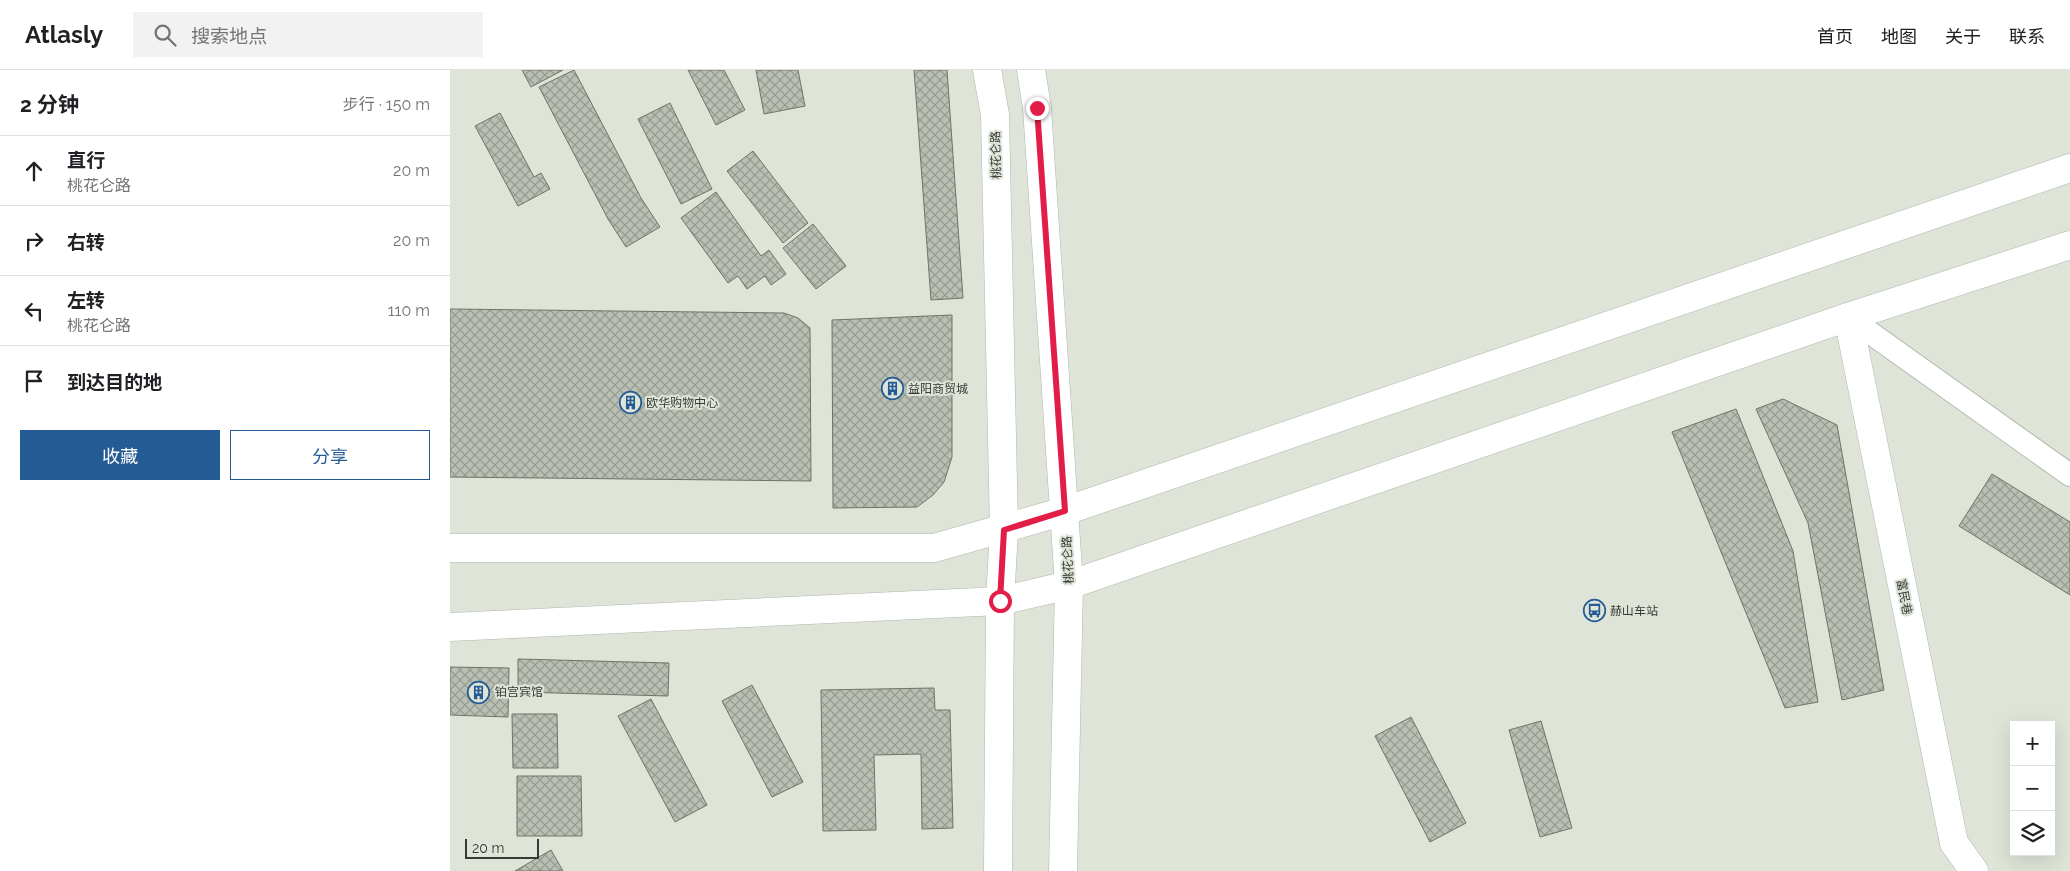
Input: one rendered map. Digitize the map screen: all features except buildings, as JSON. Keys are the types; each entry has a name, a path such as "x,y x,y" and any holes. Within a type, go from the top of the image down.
{"main road":[{"name":"桃花仑路","path":"988,70 995,115 1004,530 1000,601 998,871"},
{"name":"桃花仑路","path":"1031,70 1037,108 1069,585 1063,871"},
{"path":"450,548 934,548 1004,530 1065,511 2070,168"},
{"path":"450,627 1000,601 1069,585 1848,318 2070,245"},
{"name":"富民巷","path":"1848,318 1954,843 1974,871"}],"street":[{"path":"1848,318 2070,475"}],"place":[{"name":"益阳商贸城","path":"892,389"},
{"name":"欧华购物中心","path":"630,403"},
{"name":"赫山车站","path":"1594,611"},
{"name":"铂宫宾馆","path":"479,692"}],"route":[{"path":"1000,601 1004,530 1065,511 1037,108"}]}
